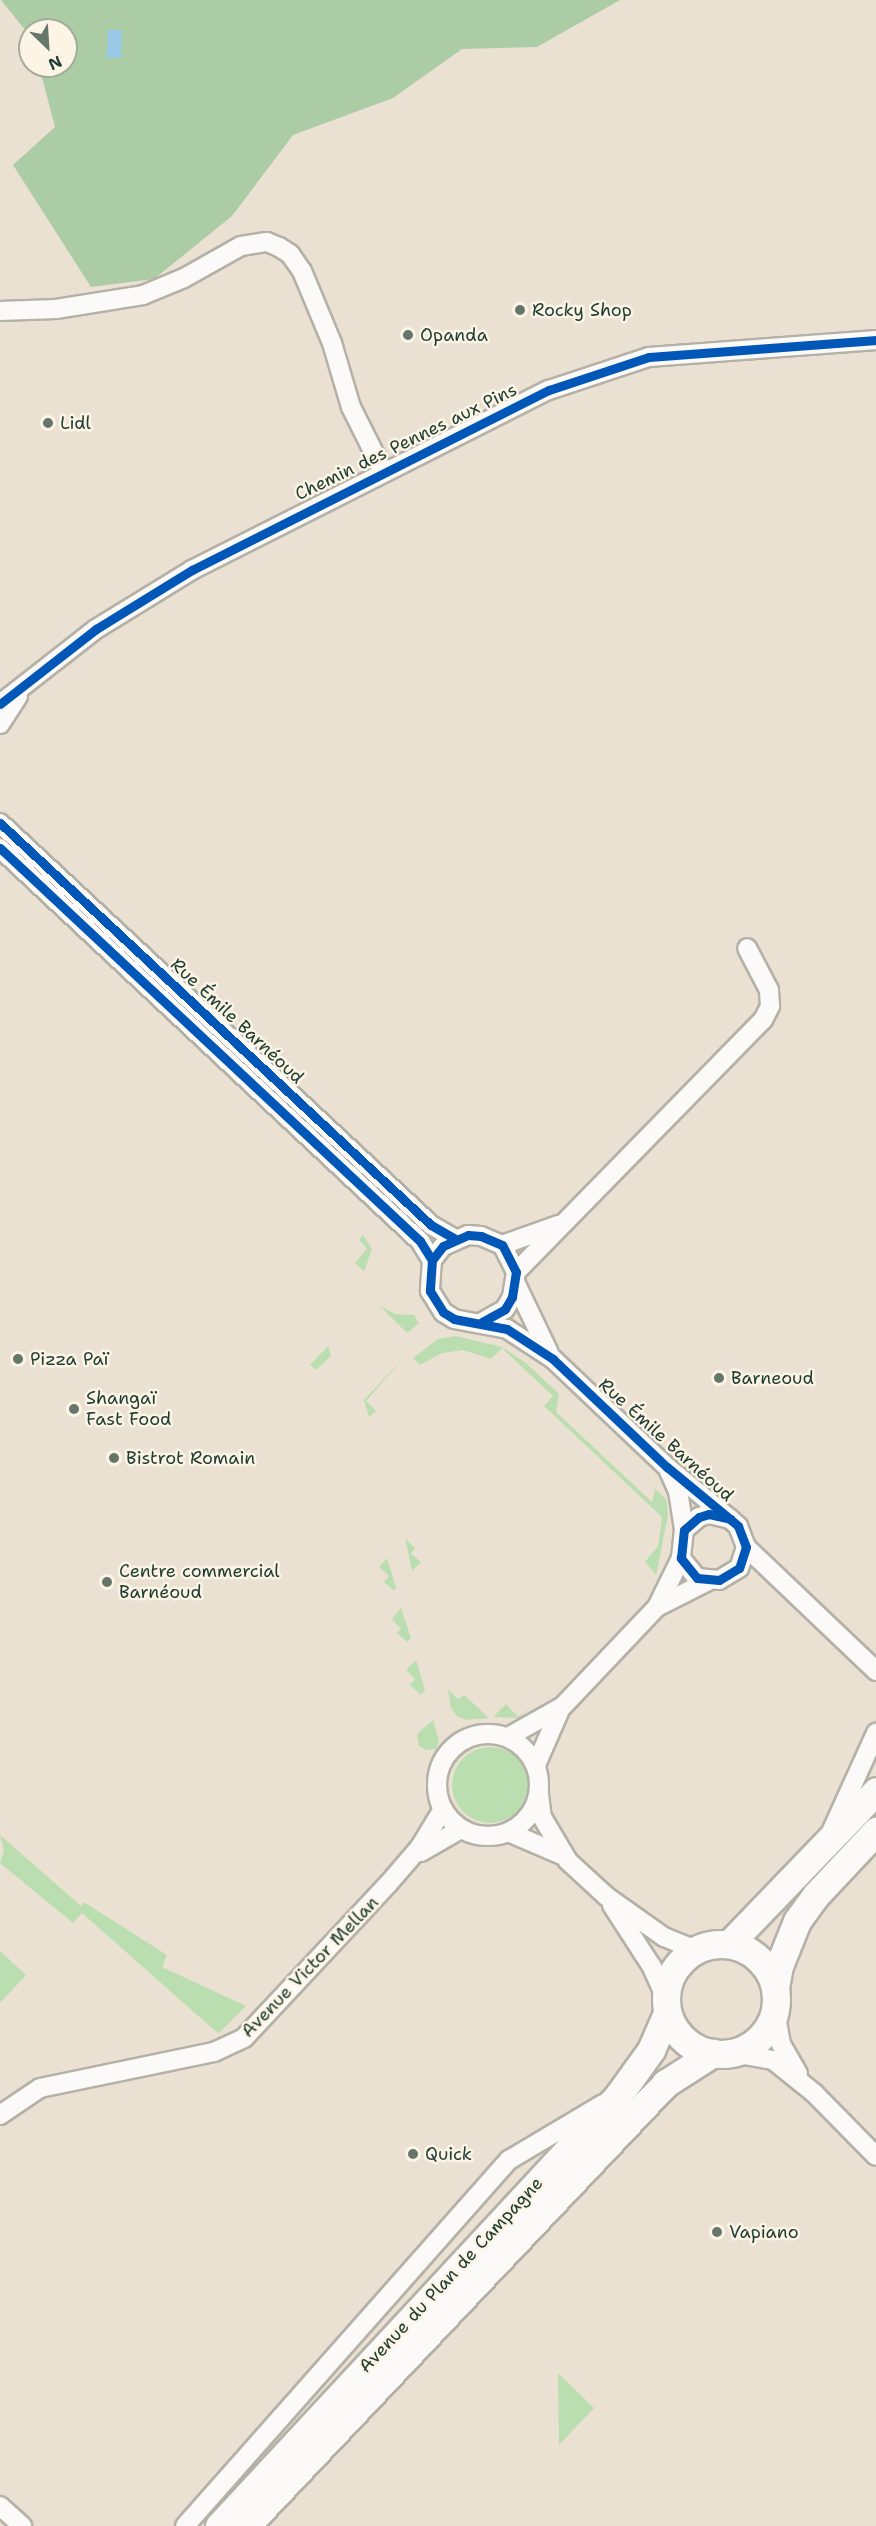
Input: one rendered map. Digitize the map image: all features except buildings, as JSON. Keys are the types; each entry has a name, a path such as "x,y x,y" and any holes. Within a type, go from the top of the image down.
{"main road":[{"path":"729,1944 876,1791"},
{"path":"775,1999 767,1970 754,1955 729,1944 696,1950 674,1970 666,2006 689,2044 723,2053 764,2032 775,1999 778,1966 797,1921 816,1895 876,1831"},
{"name":"Avenue du Plan de Campagne","path":"219,2526 618,2096 651,2050 666,2006"},
{"name":"Avenue du Plan de Campagne","path":"246,2526 666,2083 723,2053"}],"street":[{"path":"0,311 56,309 144,295 184,278 241,246 255,242 273,245 290,254 302,271 332,344 351,407 383,471"},
{"name":"Chemin des Pennes aux Pins","path":"0,704 21,692 65,652 160,588 383,471 549,390 649,357 876,340"},
{"name":"Chemin des Pennes aux Pins","path":"0,724 21,692"},
{"name":"Rue Émile Barnéoud","path":"0,823 423,1218 455,1239"},
{"name":"Rue Émile Barnéoud","path":"0,848 420,1240 432,1260 428,1279 435,1302 454,1319 482,1322 507,1329 553,1359 667,1467 730,1519"},
{"path":"482,1322 505,1309 516,1278 563,1224 763,1020 770,1006 769,990 747,948"},
{"path":"432,1260 455,1239 481,1236 502,1245 563,1224"},
{"name":"Rue Émile Barnéoud","path":"502,1245 553,1359"},
{"name":"Rue Émile Barnéoud","path":"667,1467 678,1491 684,1530 679,1548 681,1558"},
{"name":"Rue Émile Barnéoud","path":"684,1530 699,1517 709,1514 730,1519"},
{"path":"730,1519 738,1526 746,1547 876,1671"},
{"path":"657,1607 708,1581 730,1576 744,1558 746,1547"},
{"path":"681,1558 690,1573 708,1581"},
{"path":"539,1794 523,1823 508,1832 485,1835 462,1829 443,1809 437,1781 447,1754 457,1744 476,1735 508,1737 541,1722 563,1706 657,1607 681,1558"},
{"path":"536,1766 563,1706"},
{"path":"825,1846 876,1733"},
{"path":"508,1737 524,1749 536,1766 542,1817 563,1855 606,1896 664,1937 696,1950"},
{"name":"Avenue Victor Mellan","path":"0,2115 40,2088 230,2047 243,2038 406,1864 443,1809"},
{"name":"Avenue Victor Mellan","path":"406,1864 437,1841 462,1829"},
{"path":"508,1832 563,1855"},
{"path":"606,1896 652,1966 666,2006"},
{"path":"775,1999 785,2053 814,2093"},
{"path":"723,2053 757,2054 773,2060 814,2093 876,2156"},
{"path":"185,2526 509,2160 618,2096"},
{"path":"0,2506 22,2526"}],"green space":[{"path":"1,0 620,0 537,47 462,49 393,98 293,135 232,216 154,279 91,287 13,165 55,127 42,78 78,78 78,18 18,18 18,21"},
{"path":"363,1235 372,1249 364,1271 355,1263 367,1249 359,1240"},
{"path":"379,1305 395,1314 414,1315 419,1323 407,1333"},
{"path":"456,1336 502,1347 526,1363 559,1394 556,1412 652,1502 655,1489 666,1499 668,1515 656,1575 645,1562 658,1546 662,1517 544,1406 553,1396 502,1348 491,1359 463,1350 442,1353 420,1365 413,1358 438,1339"},
{"path":"328,1346 331,1356 316,1370 310,1365"},
{"path":"408,1353 366,1401 376,1411 369,1417 364,1400"},
{"path":"405,1538 415,1548 411,1554 421,1562 412,1571"},
{"path":"387,1558 396,1588 394,1591 384,1582 389,1576 379,1567"},
{"path":"401,1608 411,1638 407,1642 397,1633 401,1629 392,1619"},
{"path":"416,1660 425,1690 421,1695 410,1685 415,1679 406,1670"},
{"path":"448,1689 458,1699 464,1695 489,1718 466,1720 457,1716 451,1708"},
{"path":"506,1704 518,1717 532,1707 519,1718 493,1717"},
{"path":"433,1720 439,1741 436,1749 426,1750 419,1746 417,1734"},
{"path":"490,1747 505,1750 517,1758 525,1770 528,1785 525,1800 517,1812 505,1820 490,1823 475,1820 463,1812 455,1800 452,1785 455,1770 463,1758 475,1750"},
{"path":"0,1835 81,1906 84,1902 167,1955 162,1967 246,2006 219,2033 213,2029 82,1913 73,1923 0,1863 4,1851"},
{"path":"0,1951 26,1975 0,2003"},
{"path":"558,2373 594,2408 559,2445"}],"water":[{"path":"108,30 122,30 121,58 107,58"}],"cycle path":[{"path":"0,704 96,629 192,570 549,390 649,357 876,340"},
{"path":"0,823 431,1225 455,1239"},
{"path":"0,848 420,1241 432,1260"},
{"path":"482,1322 505,1309 512,1297 516,1272 502,1245 481,1236 468,1235 443,1246 432,1260 430,1291 443,1312 454,1319 507,1329 553,1359 667,1467 730,1519 738,1526 746,1547 739,1568 719,1580 697,1578 681,1558 684,1530 699,1517 709,1514 730,1519"}],"place":[{"name":"Rocky Shop","path":"520,310"},
{"name":"Opanda","path":"408,335"},
{"name":"Lidl","path":"48,423"},
{"name":"Pizza Paï","path":"18,1359"},
{"name":"Barneoud","path":"719,1378"},
{"name":"Shangaï Fast Food","path":"74,1409"},
{"name":"Bistrot Romain","path":"114,1458"},
{"name":"Centre commercial Barnéoud","path":"107,1582"},
{"name":"Quick","path":"413,2154"},
{"name":"Vapiano","path":"717,2232"}]}
